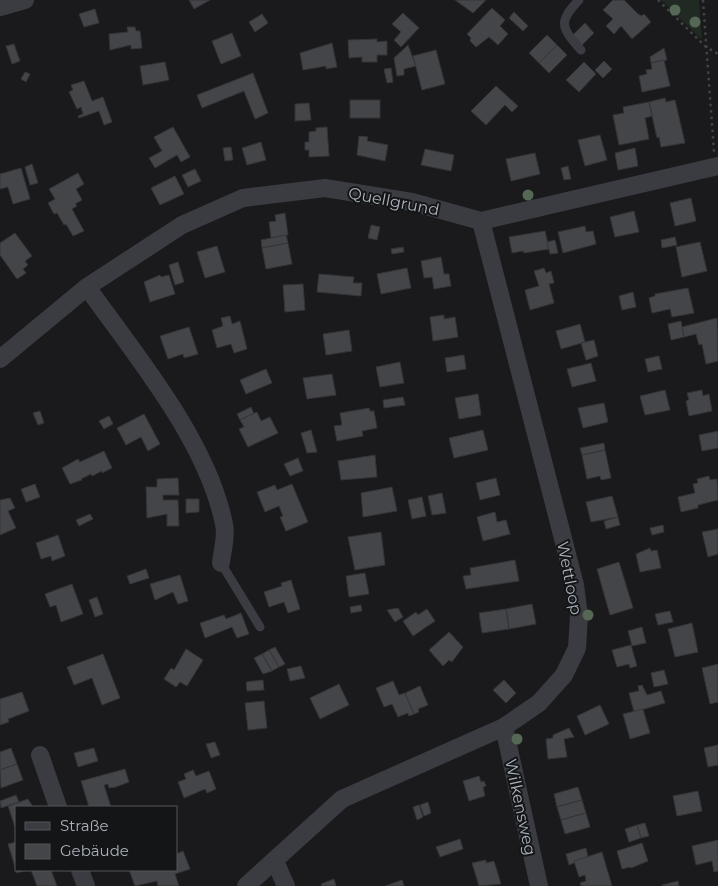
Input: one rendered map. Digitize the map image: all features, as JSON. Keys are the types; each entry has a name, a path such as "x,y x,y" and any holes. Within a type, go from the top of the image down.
{"street":[{"path":"0,7 25,0"},
{"name":"Quellgrund","path":"0,359 87,287 182,225 243,198 325,188 412,202 481,221 717,166"},
{"name":"Wettloop","path":"246,886 276,861 342,798 504,727 539,704 564,675 577,648 579,616 575,585 481,221"},
{"path":"87,287 166,399 210,476 225,527 221,563"},
{"name":"Wilkensweg","path":"504,727 539,886"},
{"path":"40,755 58,806"},
{"path":"276,861 286,886"},
{"path":"80,871 86,886"}],"lane":[{"path":"579,0 566,13 563,21 567,34 581,50"},
{"path":"221,563 260,627"}],"path":[{"path":"658,0 706,47 718,54"},
{"path":"703,0 717,166"}],"shaded area":[{"path":"661,0 699,0 702,38 700,38"}],"building":[{"path":"189,0 210,0 194,9"},
{"path":"455,0 486,0 473,13"},
{"path":"613,0 624,0 638,14 642,16 644,14 651,22 632,39 621,26 614,34 606,26 613,19 603,10"},
{"path":"492,8 505,20 500,26 508,34 498,45 489,37 476,47 470,41 471,38 467,34"},
{"path":"95,9 99,23 84,27 79,14"},
{"path":"514,12 528,26 523,31 509,18"},
{"path":"403,13 419,28 401,47 394,40 401,32 392,24"},
{"path":"262,14 268,23 255,32 249,22"},
{"path":"585,23 594,33 582,45 573,35"},
{"path":"127,27 135,27 136,31 140,31 142,48 131,49 131,45 110,50 109,34 128,32"},
{"path":"232,33 241,56 221,64 212,41"},
{"path":"547,35 557,45 539,63 529,53"},
{"path":"377,39 377,42 387,41 387,55 377,55 377,62 362,62 362,57 349,58 348,40"},
{"path":"332,43 337,67 326,69 326,66 303,70 300,53"},
{"path":"14,44 20,61 12,64 6,46"},
{"path":"408,45 416,66 404,69 404,75 397,76 394,58"},
{"path":"557,45 567,55 549,73 539,63"},
{"path":"664,48 667,60 651,63 650,57"},
{"path":"436,50 445,84 422,90 413,56"},
{"path":"664,60 670,86 642,92 639,76 647,74 646,70 652,69 651,63"},
{"path":"604,61 612,69 603,78 595,70"},
{"path":"165,62 169,80 143,85 140,66"},
{"path":"584,62 596,74 579,92 566,80"},
{"path":"391,68 393,82 387,83 384,69"},
{"path":"25,72 30,74 26,82 21,79"},
{"path":"253,73 268,113 255,119 244,91 202,108 197,95"},
{"path":"84,81 92,101 103,97 112,122 104,125 99,111 79,118 78,116 83,114 81,107 77,109 69,92 73,90 71,85"},
{"path":"496,86 518,106 512,112 505,105 486,125 471,111"},
{"path":"665,98 666,102 675,100 685,143 661,147 659,137 657,138 649,102"},
{"path":"350,100 380,100 380,118 350,118"},
{"path":"649,102 652,116 645,118 649,139 619,145 613,115 624,113 623,107"},
{"path":"309,103 311,120 295,121 295,104"},
{"path":"173,127 190,157 181,162 177,155 155,168 149,158 162,151 154,137"},
{"path":"327,127 329,156 309,157 309,150 305,150 305,142 309,142 309,132 316,131 316,128"},
{"path":"600,135 607,160 585,166 578,140"},
{"path":"359,136 368,137 367,141 388,145 385,161 357,155"},
{"path":"261,142 266,160 247,165 242,148"},
{"path":"231,147 233,160 225,161 223,148"},
{"path":"635,148 638,166 618,170 615,153"},
{"path":"425,149 454,155 451,171 421,165"},
{"path":"535,153 540,174 511,181 506,159"},
{"path":"32,164 38,183 30,185 25,167"},
{"path":"568,166 571,179 564,180 561,168"},
{"path":"21,168 30,199 13,204 8,187 0,189 0,174"},
{"path":"195,169 201,181 188,187 182,175"},
{"path":"78,173 84,184 76,189 82,200 75,204 77,206 72,209 84,231 73,236 57,213 54,214 48,203 55,199 49,189"},
{"path":"175,176 184,194 160,205 151,188"},
{"path":"691,198 696,221 675,226 670,203"},
{"path":"634,211 639,232 615,237 610,217"},
{"path":"285,213 288,235 271,238 269,222 276,221 275,215"},
{"path":"371,225 380,227 377,240 368,238"},
{"path":"585,226 586,232 593,231 596,244 563,253 558,232"},
{"path":"545,231 549,249 512,253 509,237"},
{"path":"15,233 32,256 25,261 28,265 23,269 26,273 17,279 0,255 0,243"},
{"path":"286,235 288,243 262,248 261,240"},
{"path":"675,237 677,245 662,248 661,240"},
{"path":"555,240 558,253 550,254 547,242"},
{"path":"700,242 707,271 682,277 676,247"},
{"path":"288,243 292,264 266,269 262,248"},
{"path":"217,246 225,272 205,278 197,252"},
{"path":"403,247 404,252 392,254 391,249"},
{"path":"441,257 444,274 449,274 451,286 434,289 432,277 424,278 421,261"},
{"path":"178,262 184,282 175,285 169,265"},
{"path":"407,268 411,288 381,294 377,274"},
{"path":"544,268 546,273 551,271 554,283 549,284 554,303 530,310 525,290 539,286 534,271"},
{"path":"319,274 354,277 353,283 362,283 361,296 317,292"},
{"path":"160,275 161,277 169,275 175,294 150,302 144,282"},
{"path":"303,284 305,310 285,312 283,285"},
{"path":"688,288 694,313 672,317 670,309 652,313 649,298 655,296 655,294"},
{"path":"633,292 636,307 622,310 619,296"},
{"path":"444,315 444,319 455,317 458,337 433,341 430,317"},
{"path":"230,316 232,324 240,321 247,349 234,353 231,344 217,348 212,330 223,326 221,318"},
{"path":"717,318 718,361 706,364 702,344 699,345 696,334 684,337 682,327"},
{"path":"681,321 684,337 671,340 668,324"},
{"path":"580,324 585,342 561,349 556,331"},
{"path":"189,327 198,354 184,358 183,354 168,359 160,336"},
{"path":"349,330 352,351 326,355 323,334"},
{"path":"594,340 598,356 586,360 581,343"},
{"path":"464,355 466,369 447,372 445,358"},
{"path":"659,356 662,369 648,372 645,359"},
{"path":"400,362 404,383 380,387 376,367"},
{"path":"591,363 596,381 572,387 567,369"},
{"path":"266,369 272,383 246,394 240,380"},
{"path":"332,374 336,395 307,399 303,378"},
{"path":"665,390 670,410 645,415 640,396"},
{"path":"702,390 703,396 709,394 712,411 689,416 686,401 689,400 687,393"},
{"path":"478,394 481,415 459,419 455,398"},
{"path":"403,397 405,405 384,408 383,400"},
{"path":"604,403 608,422 583,428 578,408"},
{"path":"251,407 254,414 240,420 237,414"},
{"path":"369,408 370,411 374,411 377,428 362,431 363,436 337,441 334,426 342,425 340,413"},
{"path":"40,411 44,423 38,425 33,413"},
{"path":"257,412 261,421 270,417 278,433 248,447 239,429 244,427 240,420"},
{"path":"144,414 160,444 148,451 141,437 126,445 117,428"},
{"path":"109,416 113,424 104,429 99,421"},
{"path":"311,430 317,452 307,453 301,433"},
{"path":"483,430 488,450 454,458 449,438"},
{"path":"718,431 718,448 702,451 699,435"},
{"path":"604,443 605,450 582,455 580,448"},
{"path":"605,450 611,478 601,480 600,476 587,479 582,455"},
{"path":"104,451 112,468 92,476 91,474 82,480 70,484 62,468 78,459 80,462"},
{"path":"375,455 377,477 341,480 338,461"},
{"path":"298,458 303,471 290,476 284,464"},
{"path":"709,476 710,480 717,479 718,500 681,512 678,497 695,493 693,484 698,483 697,479"},
{"path":"178,478 179,495 163,495 163,500 178,500 179,526 167,526 167,514 147,518 146,487 157,487 157,479"},
{"path":"496,478 500,495 480,500 476,483"},
{"path":"35,484 40,497 26,502 21,489"},
{"path":"292,484 308,522 286,531 280,517 283,516 279,506 265,512 257,492 275,485 277,490"},
{"path":"392,487 397,511 363,517 361,493"},
{"path":"442,493 446,513 432,515 428,496"},
{"path":"612,496 618,517 591,522 586,502"},
{"path":"422,497 426,516 412,519 408,500"},
{"path":"10,498 15,508 8,511 16,528 0,535 0,500"},
{"path":"186,499 199,499 199,512 186,513"},
{"path":"495,512 497,522 506,520 510,534 483,541 477,517"},
{"path":"90,514 93,519 79,526 76,520"},
{"path":"618,517 620,525 606,529 604,521"},
{"path":"663,525 664,532 652,535 650,528"},
{"path":"718,529 718,554 708,557 702,532"},
{"path":"381,532 385,565 355,570 348,537"},
{"path":"58,535 65,556 52,561 51,556 41,559 36,543"},
{"path":"650,548 651,551 657,550 661,568 640,572 636,554"},
{"path":"515,560 519,581 466,589 463,576 471,575 470,568"},
{"path":"619,562 633,608 610,615 597,569"},
{"path":"146,569 149,578 130,584 127,576"},
{"path":"365,573 369,594 349,597 346,576"},
{"path":"180,575 188,601 178,604 173,592 155,600 150,584"},
{"path":"291,580 300,609 288,613 284,602 269,607 264,592 282,586 281,583"},
{"path":"72,584 83,614 61,622 56,605 50,607 45,594"},
{"path":"97,597 103,614 95,617 89,600"},
{"path":"532,604 536,624 509,629 506,609"},
{"path":"361,605 362,611 351,613 350,607"},
{"path":"398,608 403,617 395,622 387,610"},
{"path":"427,609 435,621 413,636 403,621 416,612 418,615"},
{"path":"506,609 509,629 482,633 479,613"},
{"path":"670,611 673,622 658,625 655,614"},
{"path":"241,613 249,634 237,638 232,627 205,638 200,623 224,615 226,619"},
{"path":"692,623 698,652 675,657 668,629"},
{"path":"642,627 646,643 632,646 628,631"},
{"path":"449,632 463,647 452,662 449,660 443,666 429,650"},
{"path":"631,645 637,666 630,668 629,664 617,667 612,650"},
{"path":"275,647 285,664 279,667 269,650"},
{"path":"186,649 203,660 187,686 180,682 176,687 164,679 171,668 174,670"},
{"path":"269,650 279,667 272,671 262,654"},
{"path":"103,654 120,698 102,705 92,678 74,685 67,667"},
{"path":"262,654 272,671 263,674 254,658"},
{"path":"718,664 718,702 710,704 702,668"},
{"path":"301,666 305,678 290,681 287,669"},
{"path":"664,670 668,684 654,687 651,673"},
{"path":"263,680 264,690 247,691 246,682"},
{"path":"504,680 516,693 506,703 493,690"},
{"path":"393,681 399,695 405,693 414,714 409,716 408,713 398,717 392,704 384,707 376,688"},
{"path":"339,684 349,705 320,719 310,698"},
{"path":"642,685 647,695 661,691 665,703 634,712 629,693 639,691 638,686"},
{"path":"420,686 428,705 418,709 419,712 414,714 405,693"},
{"path":"22,692 29,711 8,719 9,722 0,725 0,699"},
{"path":"264,701 267,728 248,730 245,703"},
{"path":"600,705 609,724 585,735 577,716"},
{"path":"643,709 650,733 630,739 623,714"},
{"path":"569,728 574,737 564,739 567,757 548,759 546,739 553,738 553,735"},
{"path":"215,742 220,755 211,758 206,744"},
{"path":"718,745 718,765 708,767 704,748"},
{"path":"11,748 17,764 0,770 0,752"},
{"path":"94,748 98,761 78,767 74,753"},
{"path":"17,764 23,780 1,788 0,770"},
{"path":"125,769 129,782 109,788 108,784 104,785 111,806 89,806 81,781"},
{"path":"193,770 196,776 209,771 216,789 207,793 205,789 184,798 178,782 186,779 184,774"},
{"path":"479,776 481,782 484,781 486,786 483,787 485,796 469,801 463,781"},
{"path":"578,787 582,800 557,807 554,794"},
{"path":"698,791 702,811 677,816 673,796"},
{"path":"16,795 19,802 1,808 0,801"},
{"path":"28,799 32,806 15,806 15,827 8,806"},
{"path":"582,800 586,813 561,820 557,807"},
{"path":"428,802 431,813 424,816 420,805"},
{"path":"419,805 423,817 417,820 413,807"},
{"path":"586,813 590,827 565,834 561,820"},
{"path":"645,823 649,836 641,838 637,825"},
{"path":"637,825 641,838 629,842 625,829"},
{"path":"460,839 463,849 440,857 436,847"},
{"path":"718,840 718,871 714,872 712,861 696,865 692,846"},
{"path":"15,842 15,867 8,844"},
{"path":"642,843 648,861 631,868 622,869 617,851"},
{"path":"586,848 588,857 569,865 566,854"},
{"path":"183,851 190,869 175,874 179,886 158,886 157,881 135,886 129,871 178,871 178,853"},
{"path":"602,852 612,886 581,886 580,883 586,881 585,875 579,877 574,861"},
{"path":"486,860 486,863 494,861 501,884 479,886 472,863"},
{"path":"31,871 51,871 57,886 37,886"},
{"path":"334,879 336,886 322,886 321,884"},
{"path":"402,880 404,886 385,886"},
{"path":"678,881 679,886 662,886 662,885"}]}
